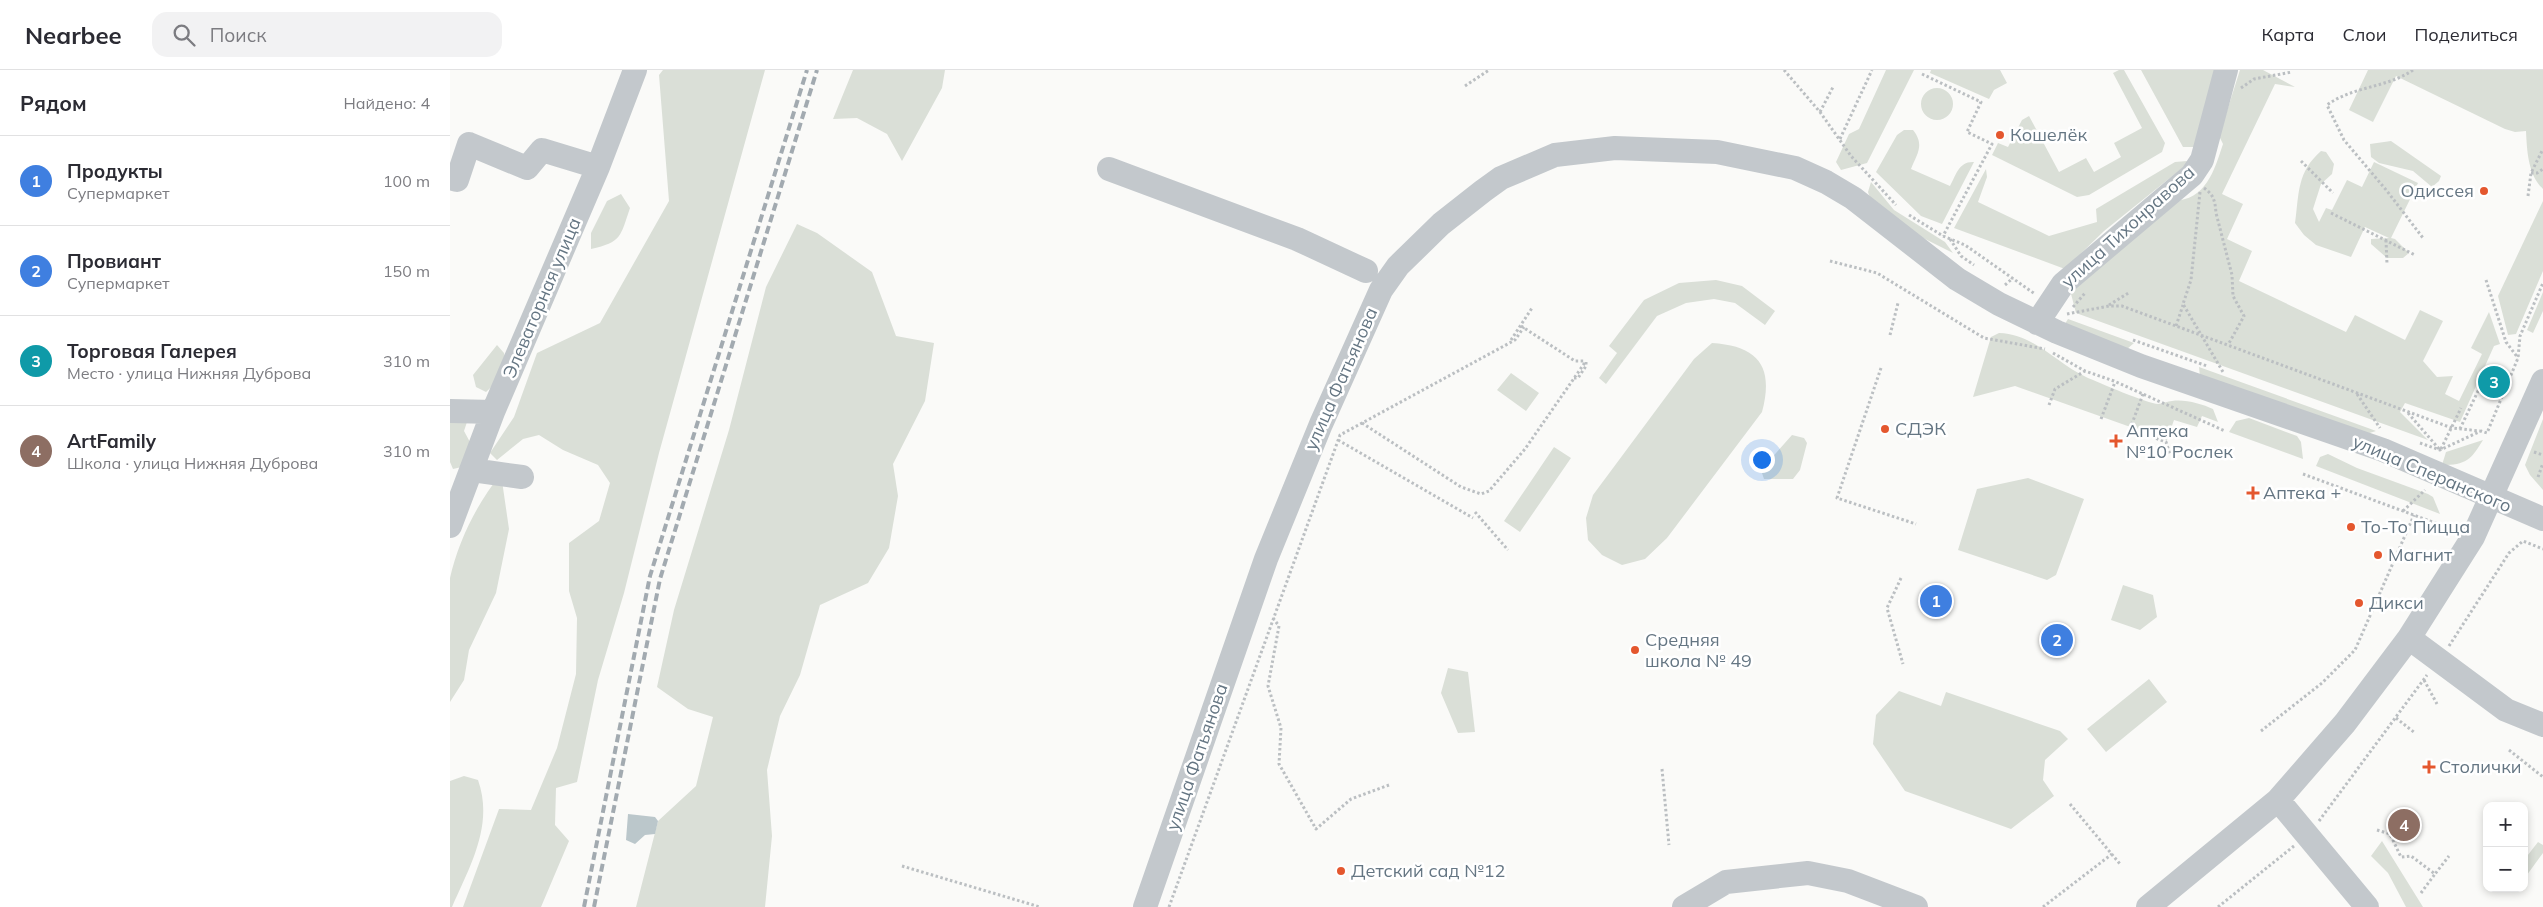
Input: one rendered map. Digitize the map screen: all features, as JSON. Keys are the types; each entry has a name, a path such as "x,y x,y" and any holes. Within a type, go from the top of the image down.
{"street":[{"name":"Элеваторная улица","path":"450,526 493,412 598,167 635,70"},
{"name":"улица Тихонравова","path":"2051,313 2063,284 2192,176 2202,160 2226,70"},
{"path":"450,178 457,180 470,144 527,168 542,150 598,167"},
{"name":"улица Фатьянова","path":"1145,907 1266,559 1308,453 1381,290 1398,266 1441,224 1501,178 1555,155 1614,148 1716,152 1795,168 1826,182 1853,198 1957,279 2051,313"},
{"path":"1108,169 1297,239 1366,271"},
{"name":"улица Сперанского","path":"2051,313 2141,366 2383,450 2543,519"},
{"path":"2148,907 2278,800 2345,723 2409,638 2460,561 2492,496 2543,381"},
{"path":"450,411 493,412"},
{"path":"472,470 522,477"},
{"path":"2409,638 2506,710 2543,724"},
{"path":"2278,800 2367,907"},
{"path":"1684,907 1726,882 1808,873 1848,881 1916,907"}],"path":[{"path":"1465,86 1489,70"},
{"path":"1784,70 1820,112 1851,156 1900,210 1943,236 1965,245 2013,278 2051,313 2073,318"},
{"path":"1840,139 1872,70"},
{"path":"2413,70 2404,77 2341,95 2327,105 2344,140 2423,238"},
{"path":"2239,90 2254,79 2292,72"},
{"path":"1922,74 1981,102 1967,132 1992,144 1943,236"},
{"path":"1820,112 1832,87"},
{"path":"2528,196 2531,173 2543,148"},
{"path":"2301,161 2333,193"},
{"path":"2531,173 2537,173 2543,168"},
{"path":"2176,326 2191,280 2202,181"},
{"path":"2201,186 2212,193 2215,202 2216,213 2232,275 2232,296 2244,316 2228,345"},
{"path":"2331,213 2415,255"},
{"path":"2386,240 2387,264"},
{"path":"1830,261 1877,273 1984,338 2047,350 2085,371 2143,394 2225,431"},
{"path":"2005,285 2013,278"},
{"path":"2486,280 2506,342 2518,358"},
{"path":"2051,313 2122,306 2452,428 2487,433 2518,358 2520,336 2543,283"},
{"path":"2108,306 2130,292"},
{"path":"1890,335 1898,303"},
{"path":"2183,304 2223,372"},
{"path":"1169,907 1340,435 1511,340 1515,340 1532,308"},
{"path":"1362,423 1461,488 1480,494 1489,491 1525,449 1586,361 1575,361 1522,326"},
{"path":"2126,337 2232,375"},
{"path":"1881,368 1837,498 1916,524"},
{"path":"2049,405 2055,389 2085,371"},
{"path":"2460,429 2487,372"},
{"path":"2102,420 2114,382"},
{"path":"2143,394 2130,429 2166,442 2170,454"},
{"path":"2356,394 2380,429"},
{"path":"2440,450 2461,408"},
{"path":"2407,412 2440,450"},
{"path":"2371,425 2389,432"},
{"path":"2415,441 2440,450 2481,431"},
{"path":"1338,440 1473,518"},
{"path":"2534,452 2543,455"},
{"path":"2538,477 2543,463"},
{"path":"2302,474 2438,524"},
{"path":"2403,511 2424,490"},
{"path":"1475,512 1508,550"},
{"path":"2261,731 2322,683 2355,650 2414,515"},
{"path":"2218,907 2307,835 2469,618 2509,553 2522,541 2543,549"},
{"path":"1901,578 1887,608 1903,664"},
{"path":"1273,617 1280,626 1268,686 1281,728 1279,764 1316,829 1351,799 1389,785"},
{"path":"2424,680 2437,704"},
{"path":"2396,718 2415,733"},
{"path":"2509,750 2543,777"},
{"path":"1662,769 1669,845"},
{"path":"2070,804 2120,864"},
{"path":"2377,830 2390,834 2400,857 2411,856 2435,874"},
{"path":"2043,907 2112,854"},
{"path":"2421,893 2449,856"},
{"path":"902,866 1040,907"}],"shaded area":[{"path":"663,70 765,70 659,453 624,593 598,680 577,782 556,788 555,825 569,841 541,907 463,907 499,809 531,810 557,748 576,674 577,618 569,591 569,543 599,521 610,483 598,465 563,450 539,435 523,439 497,460 490,453 514,417 537,353 600,323 669,201 659,75"},
{"path":"853,70 945,70 942,88 902,161 887,134 857,118 833,119"},
{"path":"1886,70 1914,70 1867,163 1841,170 1836,162 1849,134 1859,129"},
{"path":"1931,70 2000,70 2007,83 1994,90 1989,99 1930,73"},
{"path":"2124,70 2165,143 2162,152 2089,195 2077,197 1992,155 1998,143 2008,147 2022,120 2029,116 2059,172 2086,158 2094,172 2121,157 2114,143 2142,128 2113,73"},
{"path":"2141,70 2217,70 2195,147 2183,147"},
{"path":"2240,70 2263,70 2295,87 2275,84 2222,194 2243,204 2227,239 2252,251 2239,281 2346,332 2355,315 2405,340 2420,310 2443,321 2423,361 2437,377 2453,376 2445,394 2459,401 2482,354 2471,348 2489,312 2500,344 2494,346 2460,422 2405,403 2400,412 2428,440 2076,313 2070,290 2173,201 2193,195 2201,190 2207,182 2212,174 2223,144 2219,136"},
{"path":"2368,70 2543,70 2543,189 2531,170 2526,131 2515,132 2505,129 2396,76 2373,122 2349,110"},
{"path":"1937,88 1943,89 1948,93 1952,98 1952,110 1948,115 1943,119 1937,120 1931,119 1926,115 1922,110 1921,104 1922,98 1926,93 1931,89"},
{"path":"1904,130 1913,130 1919,140 1919,150 1911,169 1950,186 1961,166 1974,162 1942,224 1921,216 1876,172 1897,135"},
{"path":"2391,141 2441,176 2439,181 2432,187 2413,171 2379,163 2371,157 2370,144"},
{"path":"2321,151 2326,152 2334,164 2332,174 2321,184 2313,209 2319,222 2326,208 2332,210 2347,180 2362,187 2374,162 2418,183 2391,238 2395,239 2409,253 2403,258 2387,258 2371,244 2371,239 2389,238 2365,227 2351,257 2316,245 2304,235 2295,223 2300,184 2307,167"},
{"path":"2187,161 2186,165 2104,231 2065,269 1954,228 1986,169 1987,177 1978,202 2049,236 2097,222 2096,209 2175,162"},
{"path":"1871,182 1894,210 1945,242 1953,253 1917,235 1871,201 1868,192"},
{"path":"621,194 630,208 621,232 609,244 591,249 591,233 607,201"},
{"path":"2543,201 2543,271 2516,334 2508,335 2498,296"},
{"path":"797,224 817,233 872,272 896,336 934,343 925,401 893,464 898,496 889,548 868,583 820,605 800,675 780,716 767,770 772,836 765,907 636,907 658,821 696,786 713,717 688,709 657,687 674,610 729,430 766,287"},
{"path":"1716,280 1742,286 1775,311 1765,325 1735,303 1714,299 1686,303 1657,316 1606,384 1599,378 1617,353 1609,346 1644,300 1679,283"},
{"path":"2543,292 2543,311 2533,333 2527,330"},
{"path":"2068,319 2134,343 2126,350 2063,327"},
{"path":"1999,333 2023,338 2086,377 2144,400 2158,404 2170,401 2193,402 2209,407 2213,409 2218,422 2202,416 2197,427 2174,420 2167,440 2015,386 1973,397 1991,337"},
{"path":"1712,343 1741,349 1752,354 1759,362 1764,371 1766,383 1762,412 1667,538 1645,559 1622,565 1602,555 1588,540 1586,518 1593,495 1694,359"},
{"path":"497,345 504,353 508,371 486,392 476,387 473,375"},
{"path":"2199,367 2376,431 2363,435 2200,377"},
{"path":"1511,373 1539,393 1526,411 1497,390"},
{"path":"450,418 468,419 464,431 471,444 466,466 453,469 450,462"},
{"path":"2249,418 2297,436 2301,442 2303,459 2229,432 2236,421"},
{"path":"2543,419 2543,490 2530,475 2525,465"},
{"path":"1792,435 1804,438 1807,443 1800,470 1793,479 1764,479 1761,470"},
{"path":"2483,440 2467,460 2457,464 2442,465 2446,452"},
{"path":"1554,447 1571,458 1520,532 1504,521"},
{"path":"2328,454 2357,468 2428,494 2433,497 2440,514 2316,466 2320,457"},
{"path":"501,474 509,529 496,593 469,650 464,680 450,702 450,578 463,537 476,510"},
{"path":"2028,478 2084,499 2056,575 2047,580 1958,550 1977,489"},
{"path":"2123,585 2153,595 2157,617 2140,630 2111,620"},
{"path":"1448,668 1468,672 1475,732 1458,733 1441,693"},
{"path":"2149,679 2167,702 2106,752 2087,729"},
{"path":"1899,691 1941,706 1946,692 2060,731 2068,739 2045,760 2043,780 2054,796 2011,829 1905,791 1873,744 1876,715"},
{"path":"464,776 478,780 482,797 482,829 472,861 452,907 450,907 450,781"},
{"path":"628,814 655,817 658,821 655,834 645,835 635,844 626,840"},
{"path":"2382,841 2423,907 2406,907 2388,873 2371,856"},
{"path":"2538,842 2543,845 2543,853 2528,874 2528,855"}],"railway":[{"path":"584,907 650,576 807,70"},
{"path":"594,907 660,579 817,70"}],"place":[{"name":"Кошелёк","path":"2000,135"},
{"name":"Одиссея","path":"2484,191"},
{"name":"Торговая Галерея","path":"2494,382"},
{"name":"СДЭК","path":"1885,429"},
{"name":"Аптека №10 Рослек","path":"2116,441"},
{"name":"Аптека +","path":"2253,493"},
{"name":"То-То Пицца","path":"2351,527"},
{"name":"Магнит","path":"2378,555"},
{"name":"Продукты","path":"1936,601"},
{"name":"Дикси","path":"2359,603"},
{"name":"Провиант","path":"2057,640"},
{"name":"Средняя школа № 49","path":"1635,650"},
{"name":"Столички","path":"2429,767"},
{"name":"ArtFamily","path":"2404,825"},
{"name":"Детский сад №12","path":"1341,871"}]}
